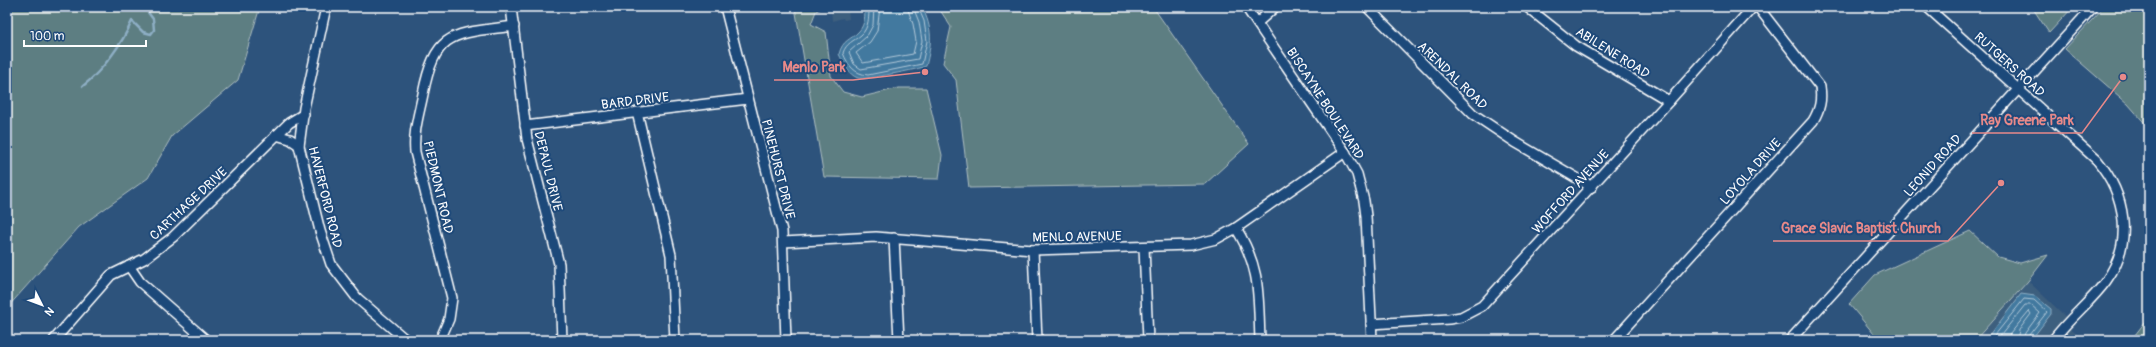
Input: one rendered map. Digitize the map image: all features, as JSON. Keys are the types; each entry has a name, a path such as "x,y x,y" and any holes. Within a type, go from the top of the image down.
{"street":[{"name":"HAVERFORD ROAD","path":"326,7 299,145 320,231 331,264 357,298 406,340"},
{"name":"DEPAUL DRIVE","path":"511,7 525,126 559,264 562,340"},
{"name":"PINEHURST DRIVE","path":"725,7 782,231 786,340"},
{"name":"BISCAYNE BOULEVARD","path":"1246,7 1345,152 1357,174 1364,201 1372,340"},
{"path":"1257,23 1275,7"},
{"name":"ARENDAL ROAD","path":"1367,7 1457,99 1474,114 1515,142 1592,187"},
{"name":"ABILENE ROAD","path":"1527,7 1576,46 1669,101"},
{"name":"WOFFORD AVENUE","path":"1371,324 1461,317 1476,310 1490,299 1753,7"},
{"name":"LOYOLA DRIVE","path":"1614,340 1813,121 1818,113 1822,96 1820,87 1758,7"},
{"name":"RUTGERS ROAD","path":"1927,7 2097,160 2114,183 2123,212 2122,242 2113,269 2099,289 2053,340"},
{"name":"LEONID ROAD","path":"1790,340 2094,7"},
{"name":"PIEDMONT ROAD","path":"440,340 449,319 452,298 415,152 414,140 428,68 438,49 451,38 467,32 514,26"},
{"name":"BARD DRIVE","path":"525,126 748,99"},
{"path":"637,112 671,255 675,340"},
{"name":"CARTHAGE DRIVE","path":"54,340 111,275 144,259 173,237 295,117 304,114"},
{"path":"276,135 290,139 299,145"},
{"name":"MENLO AVENUE","path":"783,242 876,237 1033,250 1144,248 1205,242 1236,228 1345,152"},
{"path":"1236,228 1247,246 1257,278 1260,340"},
{"path":"894,238 899,340"},
{"path":"1144,248 1148,340"},
{"path":"1033,250 1037,340"},
{"path":"129,266 140,282 206,340"}],"shaded area":[{"path":"831,7 848,7 849,19 844,20 843,18 832,21"},
{"path":"2028,281 2066,317 2062,322 2084,340 1975,340"}],"green space":[{"path":"7,7 260,7 238,80 172,136 148,178 79,227 7,308"},
{"path":"795,7 824,7 816,11 811,24 826,32 831,76 843,92 862,97 899,88 926,88 942,155 939,179 824,177"},
{"path":"938,7 1153,7 1249,144 1205,184 969,188 956,80 943,63 951,27"},
{"path":"2032,7 2073,7 2049,33"},
{"path":"2104,7 2149,7 2149,128 2128,104 2065,49"},
{"path":"1970,231 1998,257 2020,263 2048,255 2028,281 1975,340 1879,340 1849,304 1875,275"},
{"path":"2149,317 2149,340 2131,340"}],"water":[{"path":"865,7 922,7 930,29 930,43 926,66 904,72 862,78 858,78 851,74 846,68 839,54 843,45 861,29 864,20"},
{"path":"2021,294 2035,296 2051,309 2051,314 2031,340 1986,340"}],"waterway":[{"path":"83,86 98,72 111,56 123,39 132,21 143,32 151,34 154,30 153,19 144,7"}],"place":[{"name":"Menlo Park","path":"925,72"},
{"name":"Ray Greene Park","path":"2123,77"},
{"name":"Grace Slavic Baptist Church","path":"2001,183"}]}
